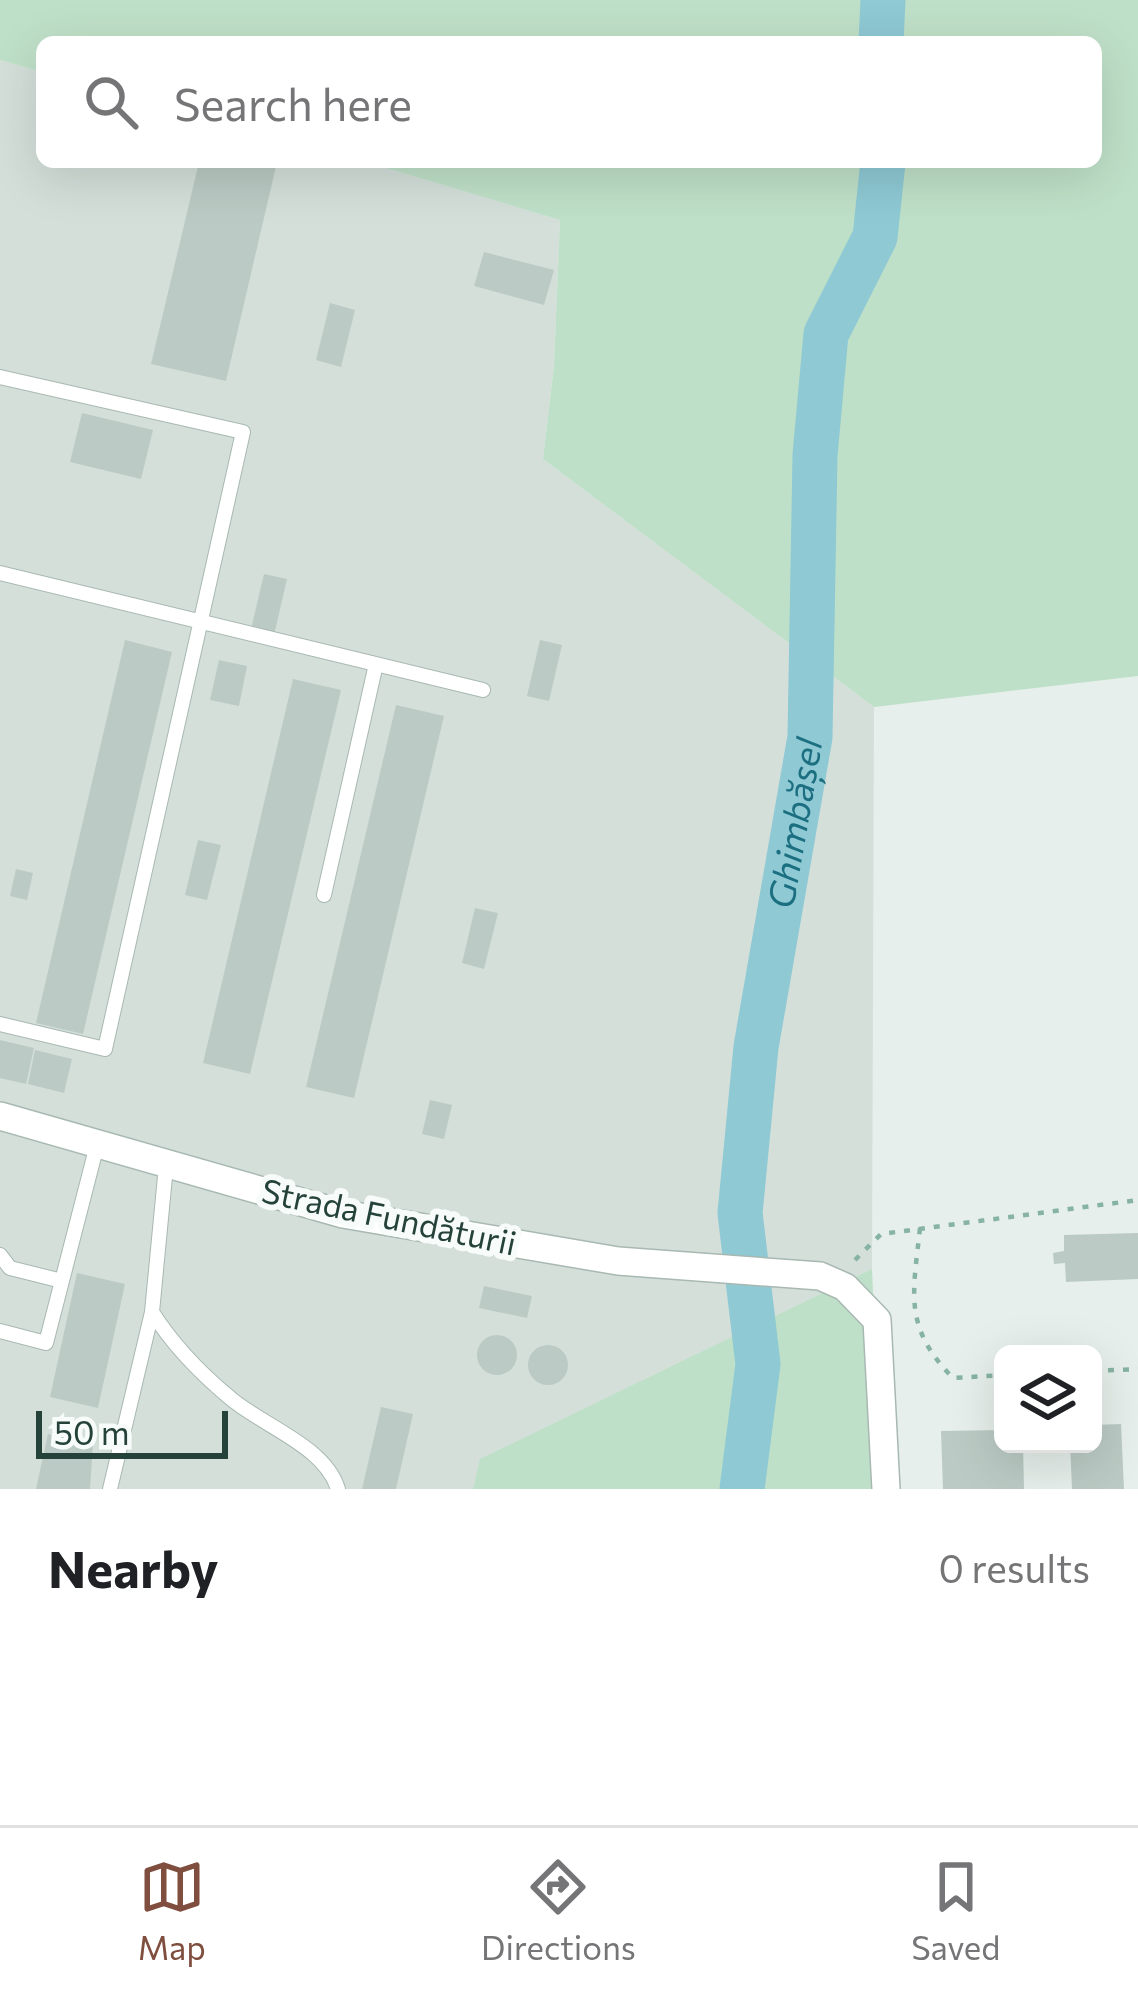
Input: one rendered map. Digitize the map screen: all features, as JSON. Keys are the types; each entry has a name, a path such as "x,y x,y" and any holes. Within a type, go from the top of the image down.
{"street":[{"name":"Strada Fundăturii","path":"0,1116 343,1214 703,1271 786,1270 834,1282"},
{"path":"834,1282 865,1303 877,1319 886,1489"}],"lane":[{"path":"0,376 243,432 104,1049 0,1024"},
{"path":"0,573 483,690"},
{"path":"324,896 376,664"},
{"path":"0,1331 46,1343 98,1145"},
{"path":"110,1489 152,1312 166,1166"},
{"path":"0,1256 10,1268 62,1281"},
{"path":"152,1312 173,1345 232,1400 313,1454 338,1489"}],"path":[{"path":"834,1282 881,1234 1138,1200"},
{"path":"920,1228 911,1312 930,1354 953,1378 994,1376"},
{"path":"1102,1371 1138,1369"}],"shaded area":[{"path":"0,60 36,70 36,168 386,168 560,220 554,365 543,459 874,707 872,1269 481,1459 473,1489 0,1489"}],"green space":[{"path":"0,0 1138,0 1138,676 874,707 543,459 554,365 560,220 386,168 1102,168 1102,36 36,36 36,70 0,60"},
{"path":"872,1269 882,1489 473,1489 480,1459"}],"building":[{"path":"198,168 276,168 226,381 151,364"},
{"path":"484,252 554,270 544,305 474,286"},
{"path":"330,303 355,310 341,367 316,360"},
{"path":"82,413 153,430 141,479 70,462"},
{"path":"264,574 287,579 274,635 251,629"},
{"path":"125,640 172,652 83,1034 36,1023"},
{"path":"540,640 562,645 549,701 527,696"},
{"path":"219,660 247,666 239,706 210,700"},
{"path":"293,679 341,690 250,1074 203,1063"},
{"path":"396,705 444,716 354,1098 306,1087"},
{"path":"198,840 221,845 207,900 185,895"},
{"path":"16,869 33,873 27,900 10,896"},
{"path":"475,908 498,913 484,969 462,963"},
{"path":"0,1040 34,1048 26,1084 0,1078"},
{"path":"35,1050 72,1059 64,1093 28,1084"},
{"path":"430,1100 452,1105 444,1139 422,1134"},
{"path":"1138,1233 1138,1279 1066,1282 1065,1263 1054,1264 1053,1253 1064,1251 1064,1235"},
{"path":"77,1273 125,1284 98,1408 50,1397"},
{"path":"484,1286 532,1296 527,1318 479,1308"},
{"path":"497,1335 511,1341 517,1355 511,1369 497,1375 483,1369 477,1355 483,1341"},
{"path":"548,1345 562,1351 568,1365 562,1379 548,1385 534,1379 528,1365 534,1351"},
{"path":"381,1407 413,1414 396,1489 362,1489"},
{"path":"1121,1424 1124,1489 1072,1489 1070,1453 1102,1453 1102,1425"},
{"path":"994,1430 994,1453 1023,1453 1024,1489 943,1489 941,1431"},
{"path":"48,1434 93,1444 90,1489 36,1489"}],"waterway":[{"name":"Ghimbășel","path":"881,36 883,0"},
{"name":"Ghimbășel","path":"742,1489 758,1364 740,1213 756,1047 810,737 815,455 826,334 875,237 882,168"}]}
